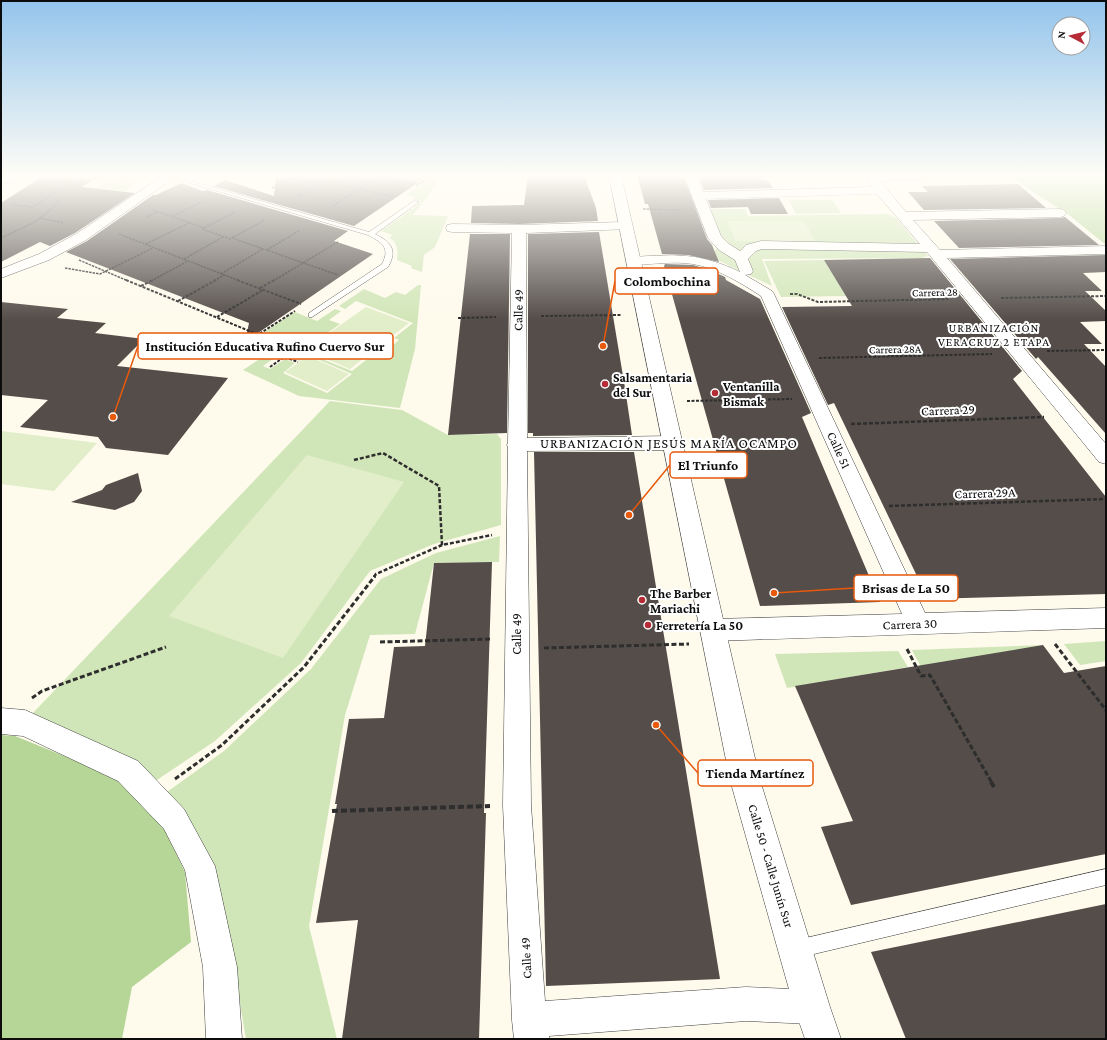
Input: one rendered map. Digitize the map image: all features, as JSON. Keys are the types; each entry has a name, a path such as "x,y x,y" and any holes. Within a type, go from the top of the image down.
{"street":[{"path":"1,274 44,256 81,237 101,224"},
{"path":"452,228 519,229 571,224"},
{"name":"Calle 50 - Calle Junín Sur","path":"625,224 745,780 812,1007 823,1039"},
{"path":"709,224 715,238 724,247 741,258 751,284"},
{"path":"909,224 1106,457"},
{"name":"Calle 49","path":"519,229 516,445 517,805 530,1030"},
{"path":"741,258 752,248 762,245 933,251 1105,250"},
{"path":"634,261 684,260 702,262 751,284 766,294"},
{"name":"Calle 51","path":"766,294 918,624"},
{"path":"516,445 673,443"},
{"name":"Carrera 30","path":"715,637 894,625 1106,618"},
{"path":"1,721 25,724 128,771 174,819 200,866 220,966 224,1039"},
{"path":"530,1030 746,1004 812,1007"}],"lane":[{"path":"312,315 385,265 389,258 390,251 387,245 370,234 334,224"},
{"path":"370,234 385,224"},
{"path":"796,949 1106,877"}],"path":[{"path":"1,238 32,224"},
{"path":"146,244 188,224"},
{"path":"191,224 224,237 232,238 360,283"},
{"path":"204,228 213,224"},
{"path":"232,238 258,224"},
{"path":"178,301 308,224"},
{"path":"217,317 303,263 358,231"},
{"path":"114,232 304,305 256,336 293,351"},
{"path":"113,238 120,234"},
{"path":"183,259 224,237"},
{"path":"67,263 61,268 100,274 153,247"},
{"path":"73,258 259,334"},
{"path":"142,286 188,261"},
{"name":"Carrera 28","path":"766,294 798,294 818,302 1106,296"},
{"path":"458,318 645,314"},
{"path":"270,367 301,345"},
{"name":"Carrera 28A","path":"797,359 1106,350"},
{"path":"285,357 298,362"},
{"path":"664,401 815,398"},
{"name":"Carrera 29","path":"827,424 1071,416"},
{"path":"354,460 383,453 439,486 442,545"},
{"name":"Carrera 29A","path":"865,507 1106,499"},
{"path":"151,795 222,745 304,667 376,574 442,545 516,530"},
{"path":"1038,620 1106,710"},
{"path":"894,625 921,676 930,675 994,787"},
{"path":"380,642 516,644 715,637"},
{"path":"30,699 42,691 166,647"},
{"path":"332,811 517,805"}],"green space":[{"path":"392,224 445,224 435,247 424,255 422,272 397,260 396,245 389,238 393,235 381,231"},
{"path":"708,224 901,224 928,256 922,258 762,259 772,286 711,257 717,247"},
{"path":"729,224 806,224 815,242 735,241"},
{"path":"1080,224 1106,224 1106,245"},
{"path":"824,260 846,296 781,297 764,261"},
{"path":"418,285 421,285 415,349 400,408 299,396 243,370 278,347 289,352 283,356 279,355 263,366 270,369 285,359 295,363 283,373 327,393 352,374 308,355 300,361 289,356 301,347 305,349 302,351 352,371 375,353 381,355 399,340 394,338 413,323 356,301 345,309 339,306 364,289 385,298 396,292 405,295"},
{"path":"366,307 409,323 350,369 305,350"},
{"path":"335,309 341,311 329,320 340,324 308,347 300,344 293,349 260,335 295,312 317,321"},
{"path":"308,356 349,374 327,391 285,372"},
{"path":"330,401 402,410 448,435 497,434 501,439 501,525 434,544 370,571 301,663 215,741 154,782 31,715"},
{"path":"1,431 97,443 54,491 1,484"},
{"path":"307,455 404,482 283,658 169,616"},
{"path":"500,536 499,562 434,563 415,634 370,635 345,715 309,926 337,1039 246,1039 233,962 167,792 224,751 311,669 381,579 436,553"},
{"path":"1106,641 1106,661 1080,665 1064,644"},
{"path":"1043,645 922,669 912,650"},
{"path":"898,651 908,667 787,688 775,654"},
{"path":"1,735 15,736 116,777 164,828 185,872 191,942 132,987 122,1039 1,1039"}],"building":[{"path":"1,224 89,224 50,246 40,242 1,262"},
{"path":"112,224 322,224 348,231 334,241 373,254 245,342 249,323 66,252 87,241"},
{"path":"345,224 358,224 354,226"},
{"path":"653,224 701,224 707,239 712,245 719,262 688,255 662,254"},
{"path":"936,224 1073,224 1099,245 959,248"},
{"path":"599,232 632,435 533,436 533,433 528,433 528,234"},
{"path":"470,234 510,234 507,433 448,435"},
{"path":"1106,255 1106,272 1083,273 1102,291 1085,291 1106,311 1106,321 1080,322 1102,344 1084,344 1106,367 1106,434 1038,357 1036,359 950,259"},
{"path":"930,258 1022,371 1013,379 1106,497 1106,594 928,599 834,403 828,405 782,307 852,306 824,260"},
{"path":"665,264 693,265 710,270 725,277 726,280 760,299 811,413 802,417 880,602 760,606 664,266"},
{"path":"1,302 68,309 57,318 106,323 95,333 144,339 117,366 228,378 168,455 106,448 98,437 20,427 48,400 1,395"},
{"path":"534,452 634,452 720,979 546,986"},
{"path":"138,473 142,491 134,502 115,510 71,502 102,490 106,485"},
{"path":"492,562 479,1039 342,1039 358,920 316,923 337,804 335,804 349,719 384,718 394,647 425,646 434,563"},
{"path":"1043,645 1064,673 1106,666 1106,854 851,905 821,827 853,821 795,686"},
{"path":"1106,904 1106,1039 906,1039 871,952"}],"place":[{"name":"Colombochina","path":"603,346"},
{"name":"Salsamentaria del Sur","path":"605,384"},
{"name":"Ventanilla Bismak","path":"715,393"},
{"name":"Institución Educativa Rufino Cuervo Sur","path":"113,417"},
{"name":"El Triunfo","path":"629,515"},
{"name":"Brisas de La 50","path":"774,593"},
{"name":"The Barber Mariachi","path":"642,600"},
{"name":"Ferretería La 50","path":"648,625"},
{"name":"Tienda Martínez","path":"656,725"}],"district":[{"name":"URBANIZACIÓN VERACRUZ 2 ETAPA","path":"994,335"},
{"name":"URBANIZACIÓN JESÚS MARÍA OCAMPO","path":"669,443"}]}
